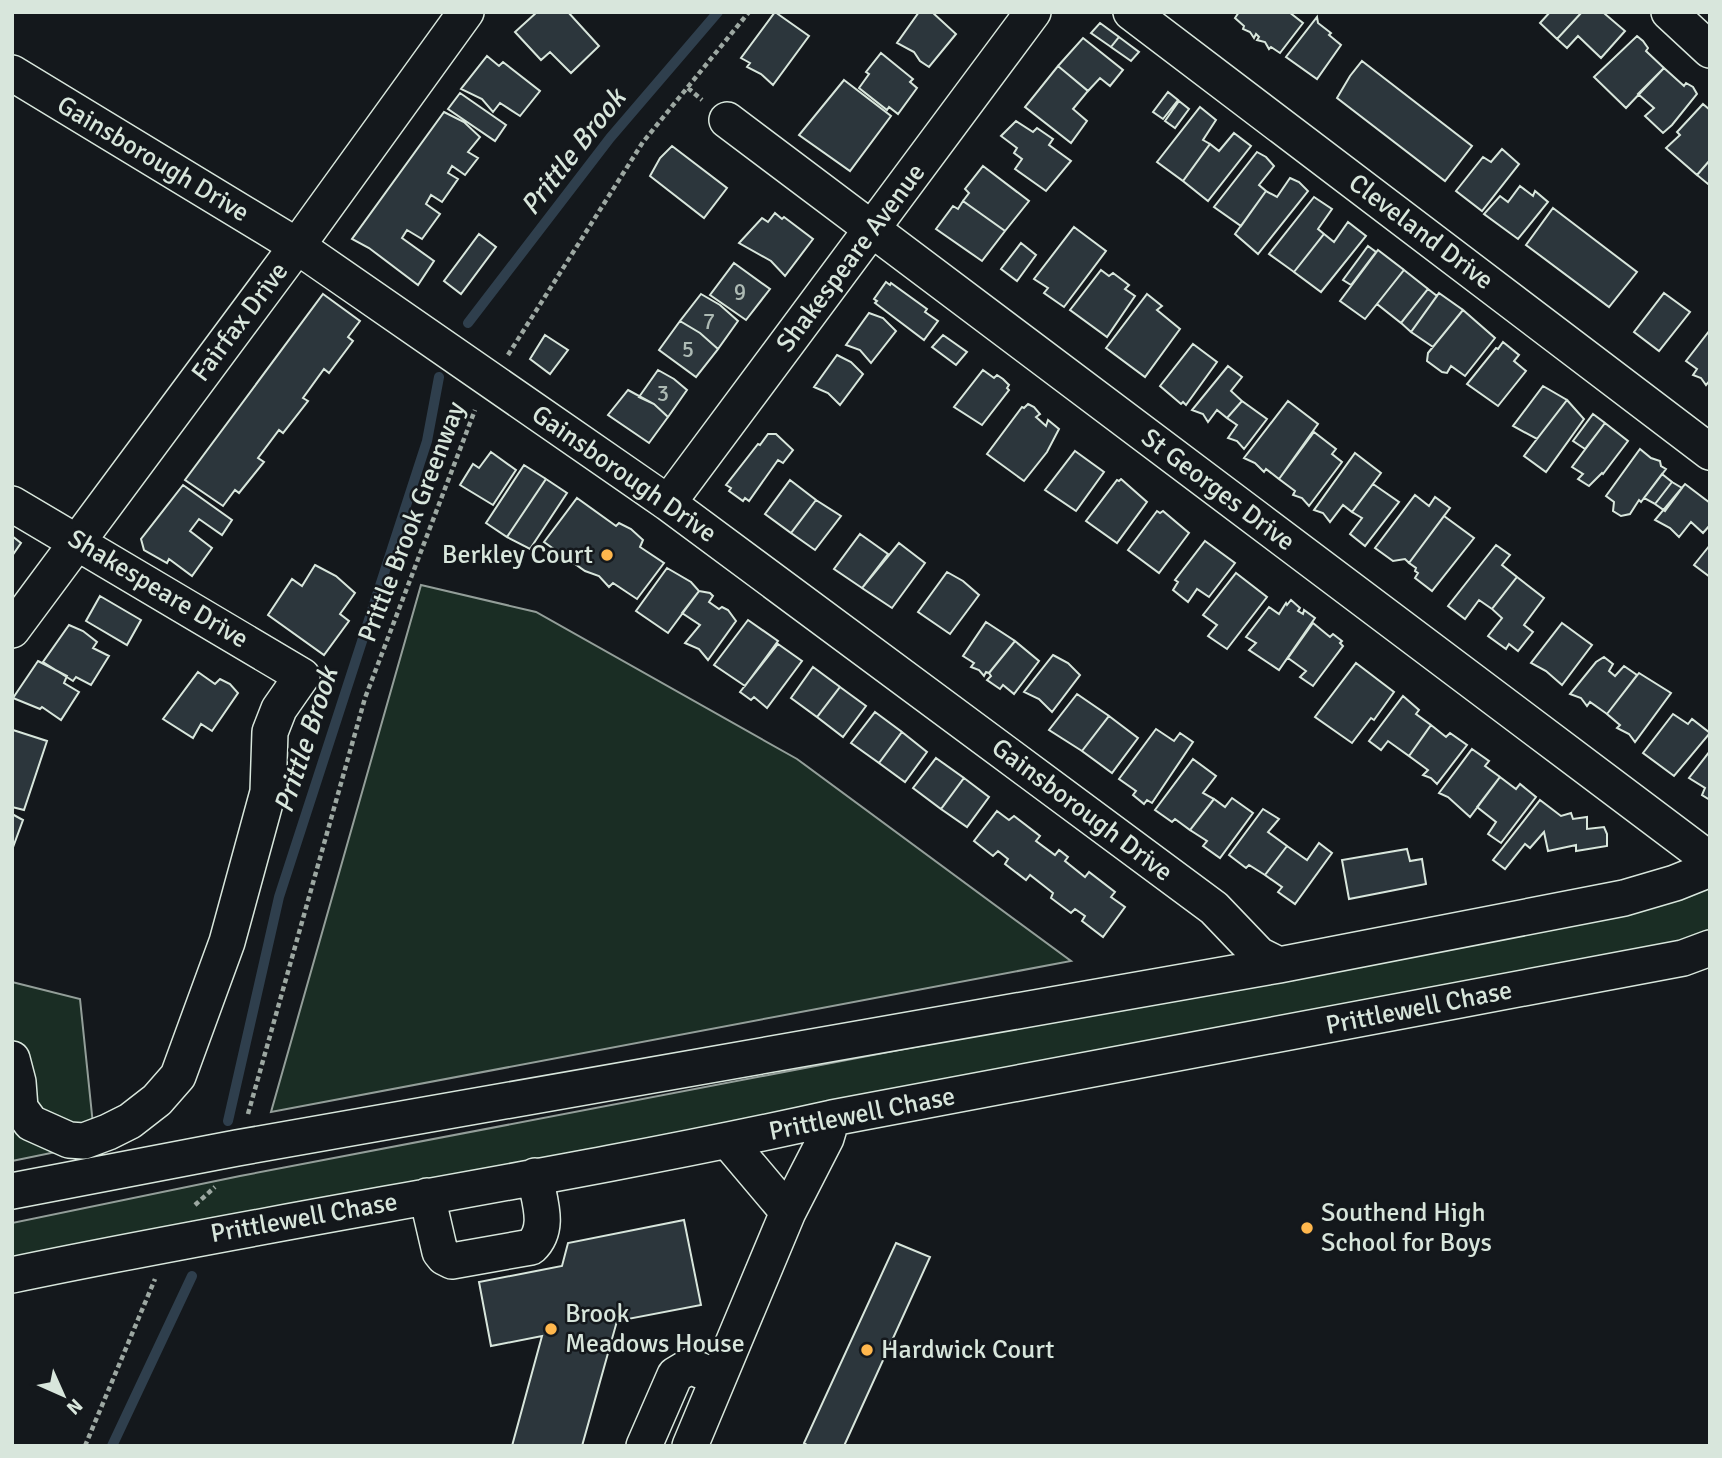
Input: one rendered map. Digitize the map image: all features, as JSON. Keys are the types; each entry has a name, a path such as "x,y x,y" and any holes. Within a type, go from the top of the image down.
{"street":[{"name":"Fairfax Drive","path":"12,630 297,246 466,12"},
{"name":"Shakespeare Avenue","path":"668,503 1033,12"},
{"name":"Cleveland Drive","path":"1131,12 1710,452"},
{"path":"1669,12 1710,50"},
{"name":"Gainsborough Drive","path":"12,73 297,246 668,503 1214,908 1259,955 1266,961 1279,965"},
{"name":"St Georges Drive","path":"727,120 1710,860"},
{"name":"Shakespeare Drive","path":"12,504 79,541 302,676 279,709 270,732 268,792 227,942 178,1076 157,1100 130,1121 84,1140 69,1140 31,1123 20,1108 18,1082 12,1059"},
{"path":"12,1191 237,1148 1279,965 1624,898 1710,869"},
{"path":"1189,981 1209,973 1223,959 1228,944 1226,930 1214,908"},
{"name":"Prittlewell Chase","path":"12,1275 171,1242 728,1141 832,1118 1683,958 1710,948"},
{"path":"690,1446 788,1212 826,1138 832,1118"},
{"path":"728,1141 788,1212"},
{"path":"427,1196 440,1252 452,1261 531,1247 539,1239 543,1229 535,1176"},
{"path":"644,1446 675,1376 690,1367 718,1378"}],"path":[{"name":"Prittle Brook Greenway","path":"85,1446 185,1214 226,1178 237,1148 365,698 480,398 643,142 749,12"}],"green space":[{"path":"421,585 536,612 797,759 1071,961 271,1112"},
{"path":"1710,884 1710,937 12,1263 12,1223 240,1176 967,1037"},
{"path":"12,982 80,999 95,1144 12,1161"}],"building":[{"path":"537,12 568,12 599,46 571,73 550,52 541,60 515,32"},
{"path":"775,12 809,36 773,85 761,74 747,67 750,63 741,58"},
{"path":"919,12 932,12 956,34 929,67 920,61 914,52 897,43"},
{"path":"1239,12 1289,12 1303,23 1280,53 1271,47 1269,49 1265,42 1257,40 1259,37 1256,34 1254,38 1250,32 1243,29 1244,26 1235,18"},
{"path":"1550,12 1582,12 1557,39 1540,23"},
{"path":"1582,12 1607,12 1605,14 1625,31 1601,58 1578,36 1567,48 1557,39"},
{"path":"1317,17 1318,23 1341,45 1317,79 1286,57"},
{"path":"1100,23 1119,37 1111,47 1091,33"},
{"path":"1637,36 1648,48 1646,51 1664,68 1626,108 1594,77"},
{"path":"1119,37 1139,52 1131,61 1111,47"},
{"path":"1083,38 1123,70 1110,86 1100,78 1088,91 1058,66"},
{"path":"881,53 913,79 910,82 917,88 898,114 889,107 887,110 859,88 869,74 866,72"},
{"path":"487,56 499,66 503,62 540,91 520,116 500,103 493,112 482,99 461,89"},
{"path":"1362,61 1472,146 1445,181 1337,98"},
{"path":"1058,66 1088,91 1073,109 1087,121 1071,143 1025,107"},
{"path":"1664,68 1684,86 1686,83 1693,87 1697,94 1663,133 1645,116 1654,108 1638,94"},
{"path":"844,80 891,116 850,171 799,135"},
{"path":"1168,92 1178,100 1163,119 1153,112"},
{"path":"460,93 506,125 495,141 448,109"},
{"path":"1179,101 1189,109 1175,128 1165,121"},
{"path":"1703,104 1710,110 1710,160 1697,175 1666,148 1680,135 1677,132"},
{"path":"1200,107 1216,120 1203,140 1210,144 1183,181 1157,162"},
{"path":"444,112 464,122 480,137 468,152 478,158 465,175 452,166 448,173 458,179 442,202 431,195 426,204 440,214 422,239 407,230 402,238 434,261 418,285 369,248 352,239"},
{"path":"1016,121 1033,132 1037,128 1053,139 1049,145 1071,161 1046,191 1015,169 1022,159 1014,153 1017,148 1001,136"},
{"path":"1234,133 1251,146 1208,201 1183,181 1210,144 1219,151"},
{"path":"672,146 727,188 704,218 650,176 660,158"},
{"path":"1502,149 1519,164 1482,211 1456,191 1483,157 1491,162"},
{"path":"1257,152 1274,166 1259,185 1266,191 1241,226 1214,207"},
{"path":"1710,160 1710,182 1708,184 1697,175"},
{"path":"983,166 1029,201 1005,231 963,201 969,193 965,189"},
{"path":"1290,178 1308,191 1258,254 1235,234 1266,191 1277,197"},
{"path":"1520,186 1533,196 1535,191 1548,202 1518,239 1484,214 1500,196 1508,202"},
{"path":"1314,197 1332,209 1318,229 1324,234 1294,272 1269,254"},
{"path":"963,201 1005,231 982,261 936,229 953,206 958,209"},
{"path":"1553,208 1637,272 1609,307 1526,245"},
{"path":"775,213 813,239 785,276 771,261 739,243 762,218 768,222"},
{"path":"1348,222 1366,236 1321,292 1294,272 1324,234 1334,242"},
{"path":"1074,227 1106,251 1064,307 1044,293 1048,288 1034,279"},
{"path":"479,234 496,247 461,294 444,281"},
{"path":"1021,243 1036,255 1017,281 1001,269"},
{"path":"1368,246 1376,252 1351,285 1343,280"},
{"path":"1378,250 1404,270 1365,319 1340,301"},
{"path":"734,263 770,289 746,320 710,295"},
{"path":"1101,270 1109,276 1113,273 1129,285 1125,289 1135,296 1107,337 1070,310"},
{"path":"1404,270 1428,289 1401,323 1377,304"},
{"path":"886,282 927,309 925,312 938,321 924,340 875,303 877,301 874,299"},
{"path":"1428,289 1437,296 1411,332 1401,323"},
{"path":"1439,293 1463,310 1433,347 1411,332"},
{"path":"1664,293 1690,312 1659,351 1634,332"},
{"path":"323,294 360,321 348,337 353,341 329,373 324,369 303,398 308,401 283,433 279,430 258,458 264,462 239,493 235,490 223,506 185,480"},
{"path":"701,294 720,305 738,321 718,349 700,333 680,321"},
{"path":"1147,294 1162,306 1157,310 1180,329 1145,377 1106,348"},
{"path":"1463,310 1495,338 1465,376 1451,366 1447,373 1442,372 1427,361 1428,353"},
{"path":"869,313 883,318 896,331 871,363 860,350 846,345"},
{"path":"680,321 700,333 718,349 696,377 659,350"},
{"path":"1710,330 1710,380 1706,385 1701,378 1693,375 1697,369 1686,361"},
{"path":"545,335 568,350 550,374 530,359"},
{"path":"943,335 967,352 956,365 932,347"},
{"path":"1503,342 1519,355 1514,361 1526,371 1498,406 1467,384"},
{"path":"1193,344 1217,362 1186,405 1183,402 1181,404 1160,386"},
{"path":"837,355 851,362 863,374 840,405 828,393 814,387"},
{"path":"1228,366 1242,377 1231,391 1242,401 1227,418 1217,410 1208,422 1203,414 1192,410"},
{"path":"658,370 687,390 668,417 654,404 639,397"},
{"path":"983,370 994,378 997,375 1003,379 1009,385 1009,390 982,425 954,407"},
{"path":"1543,386 1567,400 1537,439 1513,426"},
{"path":"628,390 654,404 668,417 649,443 608,415"},
{"path":"1567,400 1584,419 1546,472 1524,456"},
{"path":"1242,401 1267,419 1244,449 1237,441 1228,438 1237,425 1227,418"},
{"path":"1288,401 1318,424 1279,479 1244,458"},
{"path":"1028,404 1040,414 1036,417 1046,426 1048,420 1059,429 1047,452 1024,481 987,454 1022,407"},
{"path":"1593,414 1605,423 1585,449 1573,441"},
{"path":"1605,423 1628,441 1603,474 1589,486 1578,479 1583,474 1572,467"},
{"path":"1314,432 1336,449 1332,454 1342,462 1309,506 1302,498 1293,495 1295,491 1279,479"},
{"path":"768,434 776,434 793,450 783,463 778,460 749,501 745,498 743,501 729,491 731,488 726,485"},
{"path":"1640,449 1660,461 1661,466 1666,469 1630,514 1621,516 1613,511 1614,502 1606,496"},
{"path":"1075,451 1104,472 1076,511 1045,490"},
{"path":"491,452 516,470 493,505 460,485 473,464 479,468"},
{"path":"1355,453 1381,473 1352,512 1343,505 1330,522 1323,513 1314,510"},
{"path":"524,465 546,479 507,537 486,523"},
{"path":"1662,474 1672,482 1655,504 1644,498"},
{"path":"546,479 567,493 530,549 507,537"},
{"path":"1121,479 1147,502 1117,543 1086,521 1117,480"},
{"path":"790,480 816,500 791,533 765,514"},
{"path":"1672,482 1682,488 1665,511 1655,504"},
{"path":"1373,484 1399,502 1365,546 1350,534 1362,518 1352,512"},
{"path":"1685,484 1710,503 1710,525 1703,533 1691,522 1679,537 1670,528 1655,520"},
{"path":"183,485 232,520 222,535 199,519 190,531 212,548 192,576 169,559 167,563 144,550 141,539"},
{"path":"1415,495 1429,506 1435,497 1450,508 1409,563 1405,559 1393,561 1375,548"},
{"name":"Berkley Court","path":"577,498 616,526 619,523 631,529 643,540 640,547 664,563 637,599 613,583 609,587 599,576 585,571 544,542"},
{"path":"816,500 841,516 815,550 791,533"},
{"path":"1157,511 1163,511 1189,533 1159,573 1128,550"},
{"path":"1444,516 1474,538 1432,591 1415,578 1418,573 1416,568 1409,563"},
{"path":"860,534 888,554 862,588 834,569"},
{"path":"12,536 21,543 12,556"},
{"path":"1205,541 1235,563 1209,597 1197,589 1188,602 1173,590 1178,582 1175,580"},
{"path":"899,543 925,563 892,608 862,588"},
{"path":"1496,545 1510,555 1502,565 1517,577 1492,609 1479,600 1465,619 1448,606"},
{"path":"1710,545 1710,577 1694,565"},
{"path":"315,565 336,576 355,593 340,614 349,621 324,655 268,615 292,579 302,586"},
{"path":"667,568 691,582 699,591 668,633 636,611"},
{"path":"947,572 979,595 950,634 918,612"},
{"path":"1236,573 1267,597 1227,649 1208,636 1217,625 1203,615"},
{"path":"1517,577 1544,598 1524,625 1533,632 1518,651 1509,644 1506,649 1488,636 1502,618 1492,609"},
{"path":"699,591 710,593 713,596 709,602 719,609 722,607 728,610 736,621 708,660 699,649 685,643 700,625 682,613"},
{"path":"100,596 141,620 127,645 86,621"},
{"path":"1291,600 1300,608 1298,611 1303,614 1304,610 1315,618 1279,670 1249,650 1256,643 1246,637 1269,607 1279,614"},
{"path":"748,620 778,641 745,686 714,665"},
{"path":"986,622 1015,641 984,676 971,667 974,663 963,656"},
{"path":"1313,623 1330,637 1333,634 1342,641 1340,643 1343,646 1313,686 1300,677 1306,671 1288,658"},
{"path":"1562,623 1592,645 1562,685 1546,671 1531,663"},
{"path":"69,625 83,631 97,642 93,648 109,656 91,685 76,677 73,681 43,662"},
{"path":"1015,641 1039,661 1014,694 1003,685 1000,689 987,680 991,676 989,673"},
{"path":"778,644 802,661 767,708 754,697 751,700 740,692"},
{"path":"1053,655 1068,663 1080,675 1052,712 1039,699 1024,692"},
{"path":"1604,657 1613,664 1609,671 1615,676 1624,666 1637,675 1607,714 1590,702 1587,706 1581,698 1570,694 1596,662"},
{"path":"38,661 67,676 64,683 79,692 61,720 42,707 40,709 13,698"},
{"path":"1356,663 1394,692 1374,720 1371,718 1352,743 1315,717"},
{"path":"813,667 840,687 817,717 791,698"},
{"path":"198,672 215,684 220,679 230,684 238,693 212,731 201,724 193,738 163,719"},
{"path":"1639,673 1671,693 1635,742 1629,734 1617,728 1620,725 1607,714"},
{"path":"840,687 866,706 843,737 817,717"},
{"path":"1077,694 1109,716 1082,751 1049,730"},
{"path":"1403,696 1419,710 1416,714 1431,725 1409,756 1388,741 1381,750 1369,741"},
{"path":"875,712 902,732 879,763 851,743"},
{"path":"1673,714 1688,724 1692,719 1710,733 1674,776 1643,753"},
{"path":"1109,716 1138,738 1112,773 1082,751"},
{"path":"1431,725 1446,737 1450,733 1467,745 1437,784 1423,775 1428,770 1409,756"},
{"path":"1156,729 1174,741 1180,733 1193,742 1152,803 1147,800 1144,804 1133,795 1136,791 1119,779"},
{"path":"13,730 47,741 24,810 12,807"},
{"path":"902,732 927,752 905,782 879,763"},
{"path":"1472,749 1489,761 1485,766 1500,777 1470,817 1448,797 1439,793"},
{"path":"1710,751 1710,800 1702,795 1705,788 1689,778"},
{"path":"936,758 964,778 941,809 913,788"},
{"path":"1193,759 1216,776 1203,793 1214,799 1190,830 1175,819 1172,822 1155,810"},
{"path":"1500,777 1516,789 1520,784 1536,797 1501,843 1488,834 1496,822 1477,807"},
{"path":"964,778 989,797 967,827 941,809"},
{"path":"1232,798 1253,813 1220,858 1203,846 1207,841 1190,830 1214,799 1225,807"},
{"path":"1540,800 1561,816 1571,813 1573,819 1587,817 1587,829 1604,827 1607,846 1576,851 1576,845 1548,851 1544,832 1530,848 1525,844 1505,869 1493,860"},
{"path":"1263,809 1279,819 1268,832 1287,846 1265,875 1249,865 1246,868 1229,855"},
{"path":"997,811 1009,820 1014,816 1040,836 1036,841 1055,855 1059,850 1068,857 1065,861 1085,877 1089,872 1115,892 1111,897 1125,907 1103,937 1082,921 1085,916 1075,909 1071,913 1051,898 1053,893 1030,875 1026,880 1005,864 1008,859 998,851 993,856 974,841"},
{"path":"12,814 23,820 12,850"},
{"path":"1319,843 1332,853 1295,904 1278,892 1282,887 1265,875 1287,846 1307,860"},
{"path":"1407,849 1410,861 1422,859 1426,884 1349,899 1342,860"},
{"name":"Brook Meadows House","path":"684,1220 701,1305 617,1321 582,1446 512,1446 542,1336 491,1346 479,1282 562,1266 568,1243"},
{"name":"Hardwick Court","path":"896,1243 930,1257 844,1446 809,1446 804,1443"}],"waterway":[{"name":"Prittle Brook","path":"468,323 610,138 718,12"},
{"name":"Prittle Brook","path":"228,1121 279,897 427,441 439,377"},
{"name":"Prittle Brook","path":"112,1446 192,1276"}],"place":[{"name":"Berkley Court","path":"607,555"},
{"name":"Southend High School for Boys","path":"1307,1228"},
{"name":"Brook Meadows House","path":"551,1329"},
{"name":"Hardwick Court","path":"867,1350"}]}
